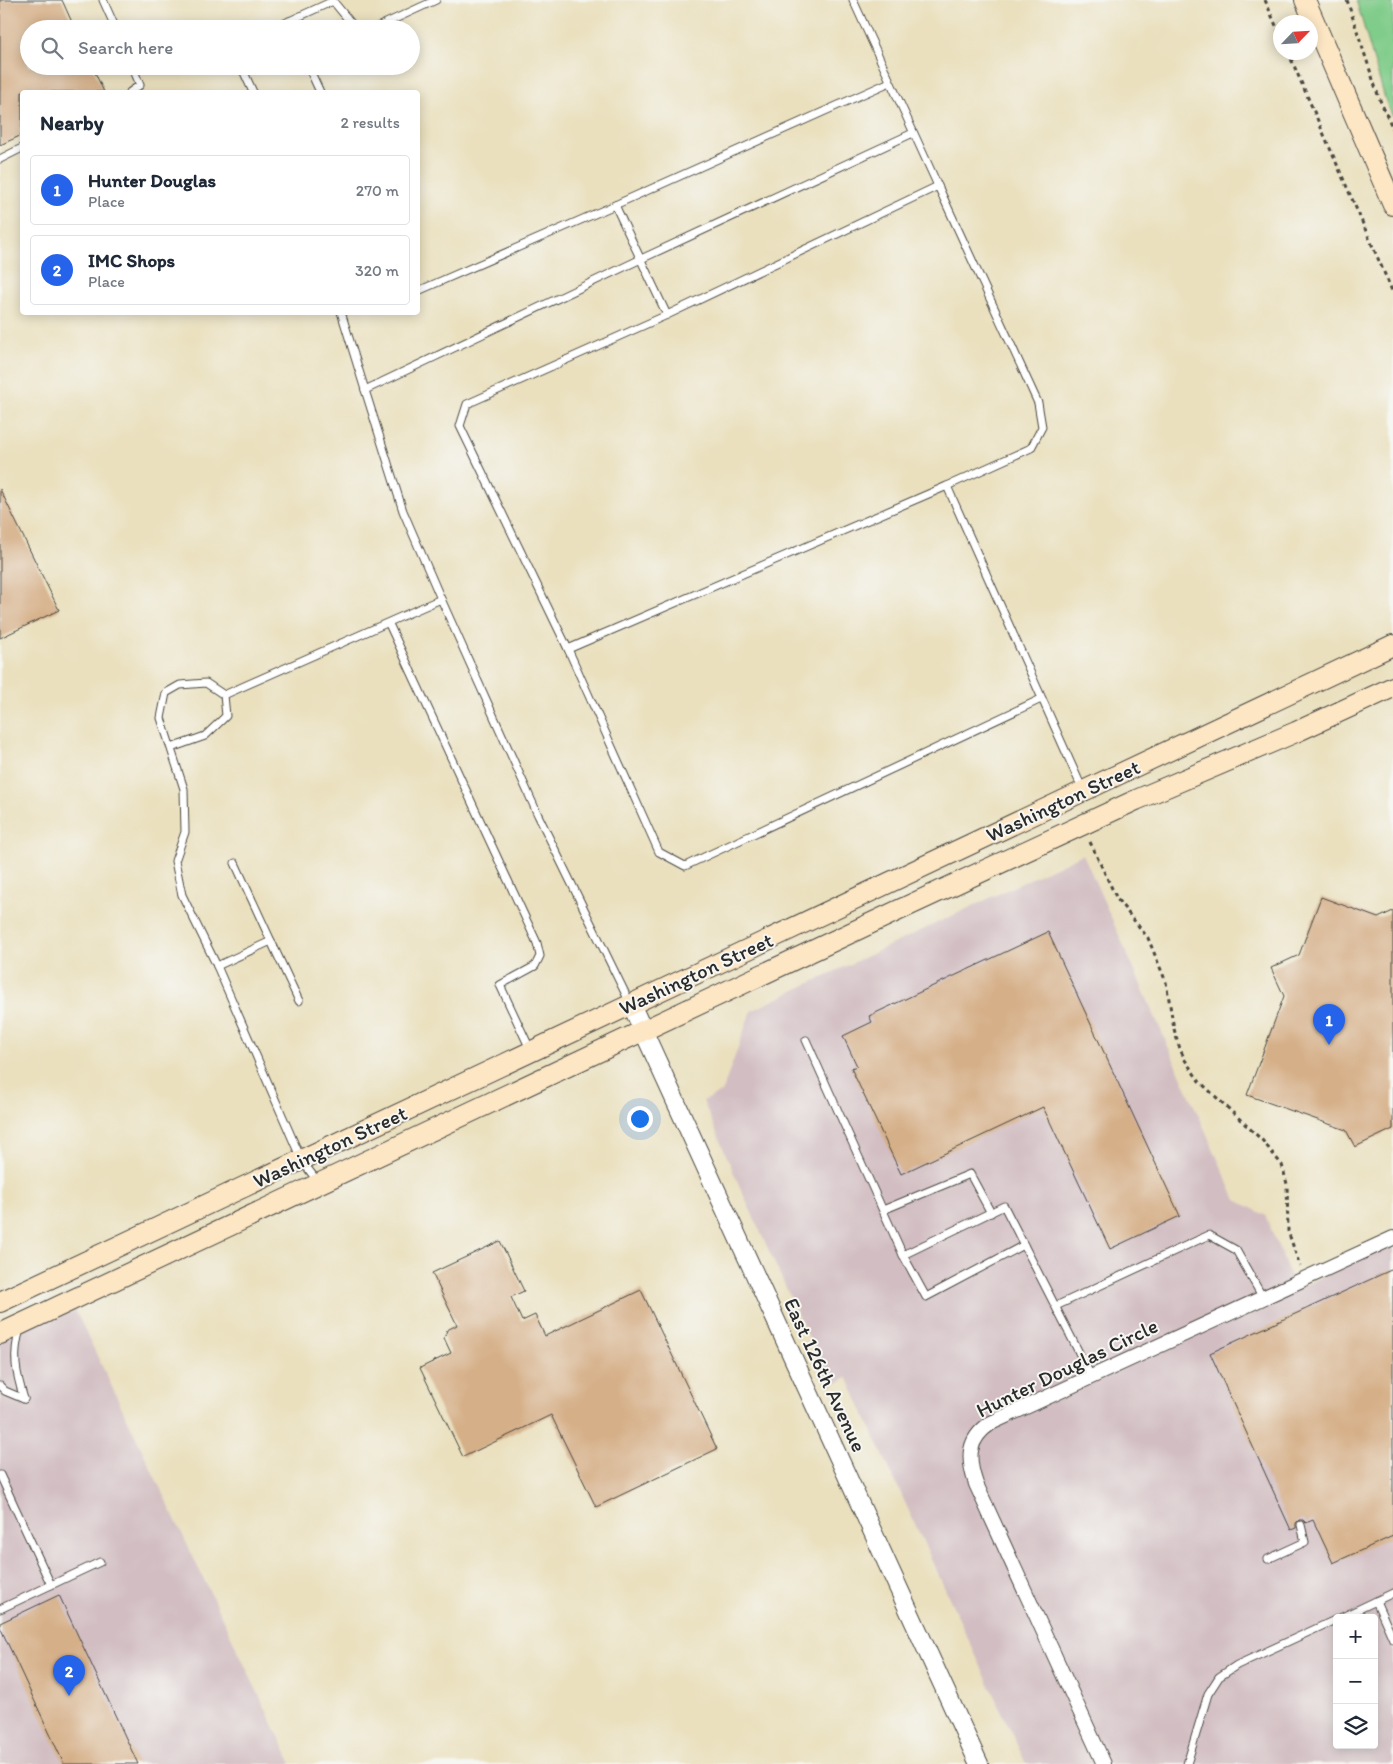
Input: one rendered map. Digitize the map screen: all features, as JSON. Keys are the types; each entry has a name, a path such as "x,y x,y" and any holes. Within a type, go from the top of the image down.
{"main road":[{"path":"1304,0 1393,205"},
{"name":"Washington Street","path":"0,1302 1393,645"},
{"name":"Washington Street","path":"0,1334 1127,804 1296,732 1393,687"}],"street":[{"name":"East 126th Avenue","path":"631,1004 979,1764"},
{"name":"Hunter Douglas Circle","path":"1104,1764 976,1484 970,1460 975,1438 982,1429 992,1423 1393,1238"}],"lane":[{"path":"103,0 112,20"},
{"path":"393,20 436,0"},
{"path":"568,649 1031,448 1042,427 1038,403 853,0"},
{"path":"291,20 333,1 349,20"},
{"path":"133,90 140,85 136,75"},
{"path":"246,75 252,90"},
{"path":"312,75 319,90"},
{"path":"420,290 890,82"},
{"path":"364,390 914,133"},
{"path":"0,159 20,149"},
{"path":"938,186 667,315 467,404 460,426 568,649 659,852 685,866 1041,699"},
{"path":"615,205 667,315"},
{"path":"341,315 402,511 538,815 631,1004"},
{"path":"947,486 1041,699 1084,791"},
{"path":"224,695 441,600"},
{"path":"389,624 537,943 540,956 535,966 500,985 532,1052"},
{"path":"224,695 206,683 180,685 166,694 161,718 184,789 185,832 175,861 182,895 217,966 302,1161 319,1184"},
{"path":"171,748 205,736 226,716 224,695"},
{"path":"235,862 299,1001"},
{"path":"217,966 271,941"},
{"path":"806,1040 903,1255 926,1297 1024,1245"},
{"path":"883,1210 970,1174 991,1212"},
{"path":"903,1255 1004,1206 1091,1376"},
{"path":"1056,1306 1209,1235 1236,1250 1262,1298"},
{"path":"0,1386 4,1391 24,1399 15,1362 16,1342 21,1324"},
{"path":"0,1475 51,1585"},
{"path":"1268,1559 1305,1542 1301,1525"},
{"path":"0,1609 100,1562"},
{"path":"1349,1614 1393,1593"},
{"path":"1376,1601 1393,1639"},
{"path":"1187,1764 1208,1694 1219,1677 1237,1665 1333,1621"}],"path":[{"path":"1265,0 1273,19"},
{"path":"1347,0 1379,98 1393,129"},
{"path":"1291,60 1393,293"},
{"path":"1090,842 1117,899 1148,938 1162,969 1174,1029 1180,1049 1188,1065 1198,1081 1262,1140 1282,1165 1288,1184 1288,1231 1300,1266"}],"shaded area":[{"path":"1083,854 1236,1200 1265,1215 1296,1289 1393,1243 1393,1764 1026,1764 847,1377 831,1386 742,1192 703,1101 722,1092 751,1011"},
{"path":"71,1301 292,1764 0,1764 0,1334"}],"green space":[{"path":"1356,0 1393,0 1393,117 1386,102"}],"building":[{"path":"0,0 62,0 71,20 20,20 20,75 96,75 103,90 20,90 20,136 0,145"},
{"path":"0,489 59,610 0,638"},
{"path":"1321,897 1378,918 1393,911 1393,1129 1355,1147 1346,1130 1247,1095 1284,996 1271,968 1299,955"},
{"path":"1048,932 1180,1216 1110,1249 1043,1107 901,1174 851,1068 857,1066 843,1036 872,1022 869,1016"},
{"path":"500,1241 524,1291 511,1297 522,1321 535,1315 545,1336 641,1290 717,1449 596,1507 551,1415 463,1457 420,1368 451,1353 444,1338 447,1330 457,1325 432,1273"},
{"path":"1393,1269 1393,1536 1333,1563 1313,1520 1306,1523 1303,1520 1299,1520 1296,1523 1296,1528 1291,1530 1210,1353"},
{"path":"59,1595 138,1764 64,1764 0,1627 0,1623"}],"place":[{"name":"Hunter Douglas","path":"1329,1045"},
{"name":"IMC Shops","path":"69,1696"}]}
